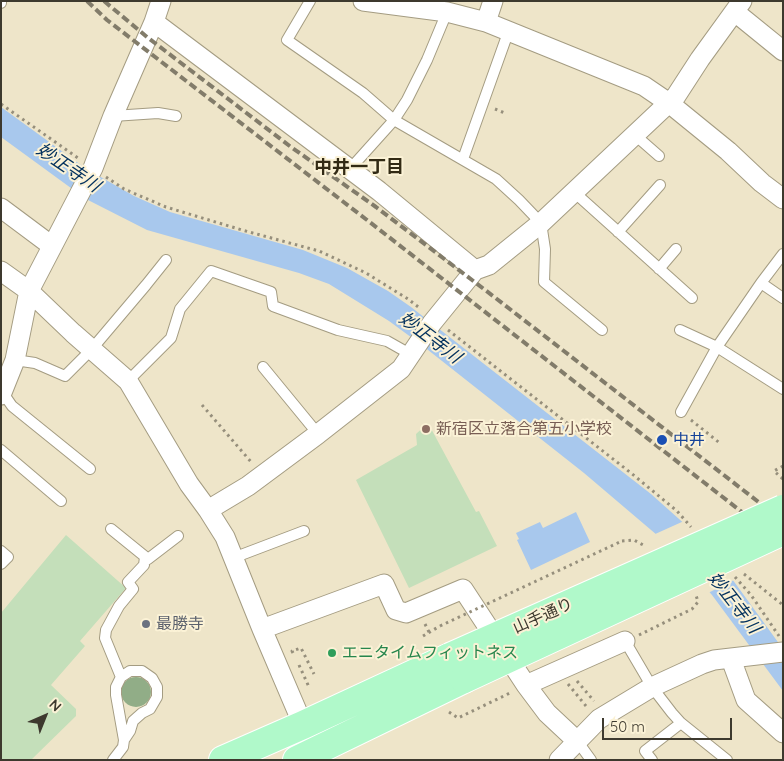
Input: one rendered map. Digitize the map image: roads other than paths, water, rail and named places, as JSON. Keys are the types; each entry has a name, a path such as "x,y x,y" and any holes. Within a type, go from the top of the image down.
{"main road":[{"name":"山手通り","path":"303,725 305,756 457,668 783,509"},
{"name":"山手通り","path":"223,760 303,725 457,668 783,532"}],"street":[{"path":"2,394 29,291 92,170 161,1"},
{"path":"363,1 447,12 486,22 644,86 669,103 728,150 783,199"},
{"path":"486,22 493,1"},
{"path":"207,513 248,486 318,434 400,369 433,322 475,270 489,266 541,223 676,96 700,59 739,6 783,51"},
{"path":"154,22 379,191 475,270"},
{"path":"1,208 52,246"},
{"path":"1,271 29,291 91,350 128,380 189,484 225,537 303,725"},
{"path":"262,630 384,584 396,610 406,613 462,589 526,685 547,712 578,742"},
{"path":"526,685 626,641"},
{"path":"560,760 600,719 652,687 714,660 783,652"},
{"path":"731,659 746,700 783,733"}],"lane":[{"path":"310,1 287,40 363,93 394,120 496,179 519,200 541,223 546,249 544,282 602,330"},
{"path":"350,169 394,120 407,100 427,60 447,12"},
{"path":"463,159 509,30"},
{"path":"114,116 158,113 176,116"},
{"path":"635,135 659,156"},
{"path":"618,232 660,185"},
{"path":"574,192 692,298"},
{"path":"659,269 676,249"},
{"path":"681,412 718,347 760,282 783,254"},
{"path":"10,362 35,363 65,376 91,350 166,260"},
{"path":"128,380 170,338 180,309 211,271 271,292 273,306 338,330 414,348"},
{"path":"760,282 783,298"},
{"path":"680,330 718,347 783,389"},
{"path":"263,367 318,434"},
{"path":"2,394 12,406 90,469"},
{"path":"1,450 61,501"},
{"path":"111,530 148,559 178,536"},
{"path":"234,558 304,531"},
{"path":"1,551 8,556 1,564"},
{"path":"122,677 105,638 106,630 119,606 132,589 128,582 144,565 146,557"},
{"path":"626,641 652,687 672,713 681,723 727,760"},
{"path":"113,760 122,747 133,722 142,713 150,709 157,697 157,687 152,678 142,671 130,671 122,677 116,687 124,740"},
{"path":"652,760 645,751 681,723"},
{"path":"578,742 591,760"}],"water":[{"name":"妙正寺川","path":"1,107 85,168 134,196 170,212 303,250 347,268 388,291 411,307 651,494 688,527 727,572 783,649 783,691 712,595 664,541 584,473 423,346 389,321 329,284 299,273 147,230 86,199 1,137"},
{"path":"576,512 590,542 531,570 517,540 519,539 516,533 540,522 543,528"}],"railway":[{"path":"87,1 107,20 783,544"},
{"path":"104,1 147,37 291,147 376,207 493,296 783,521"}],"place":[{"name":"新宿区立落合第五小学校","path":"426,429"},
{"name":"中井","path":"662,440"},
{"name":"最勝寺","path":"146,624"},
{"name":"エニタイムフィットネス","path":"332,653"}],"district":[{"name":"中井一丁目","path":"359,168"}]}
